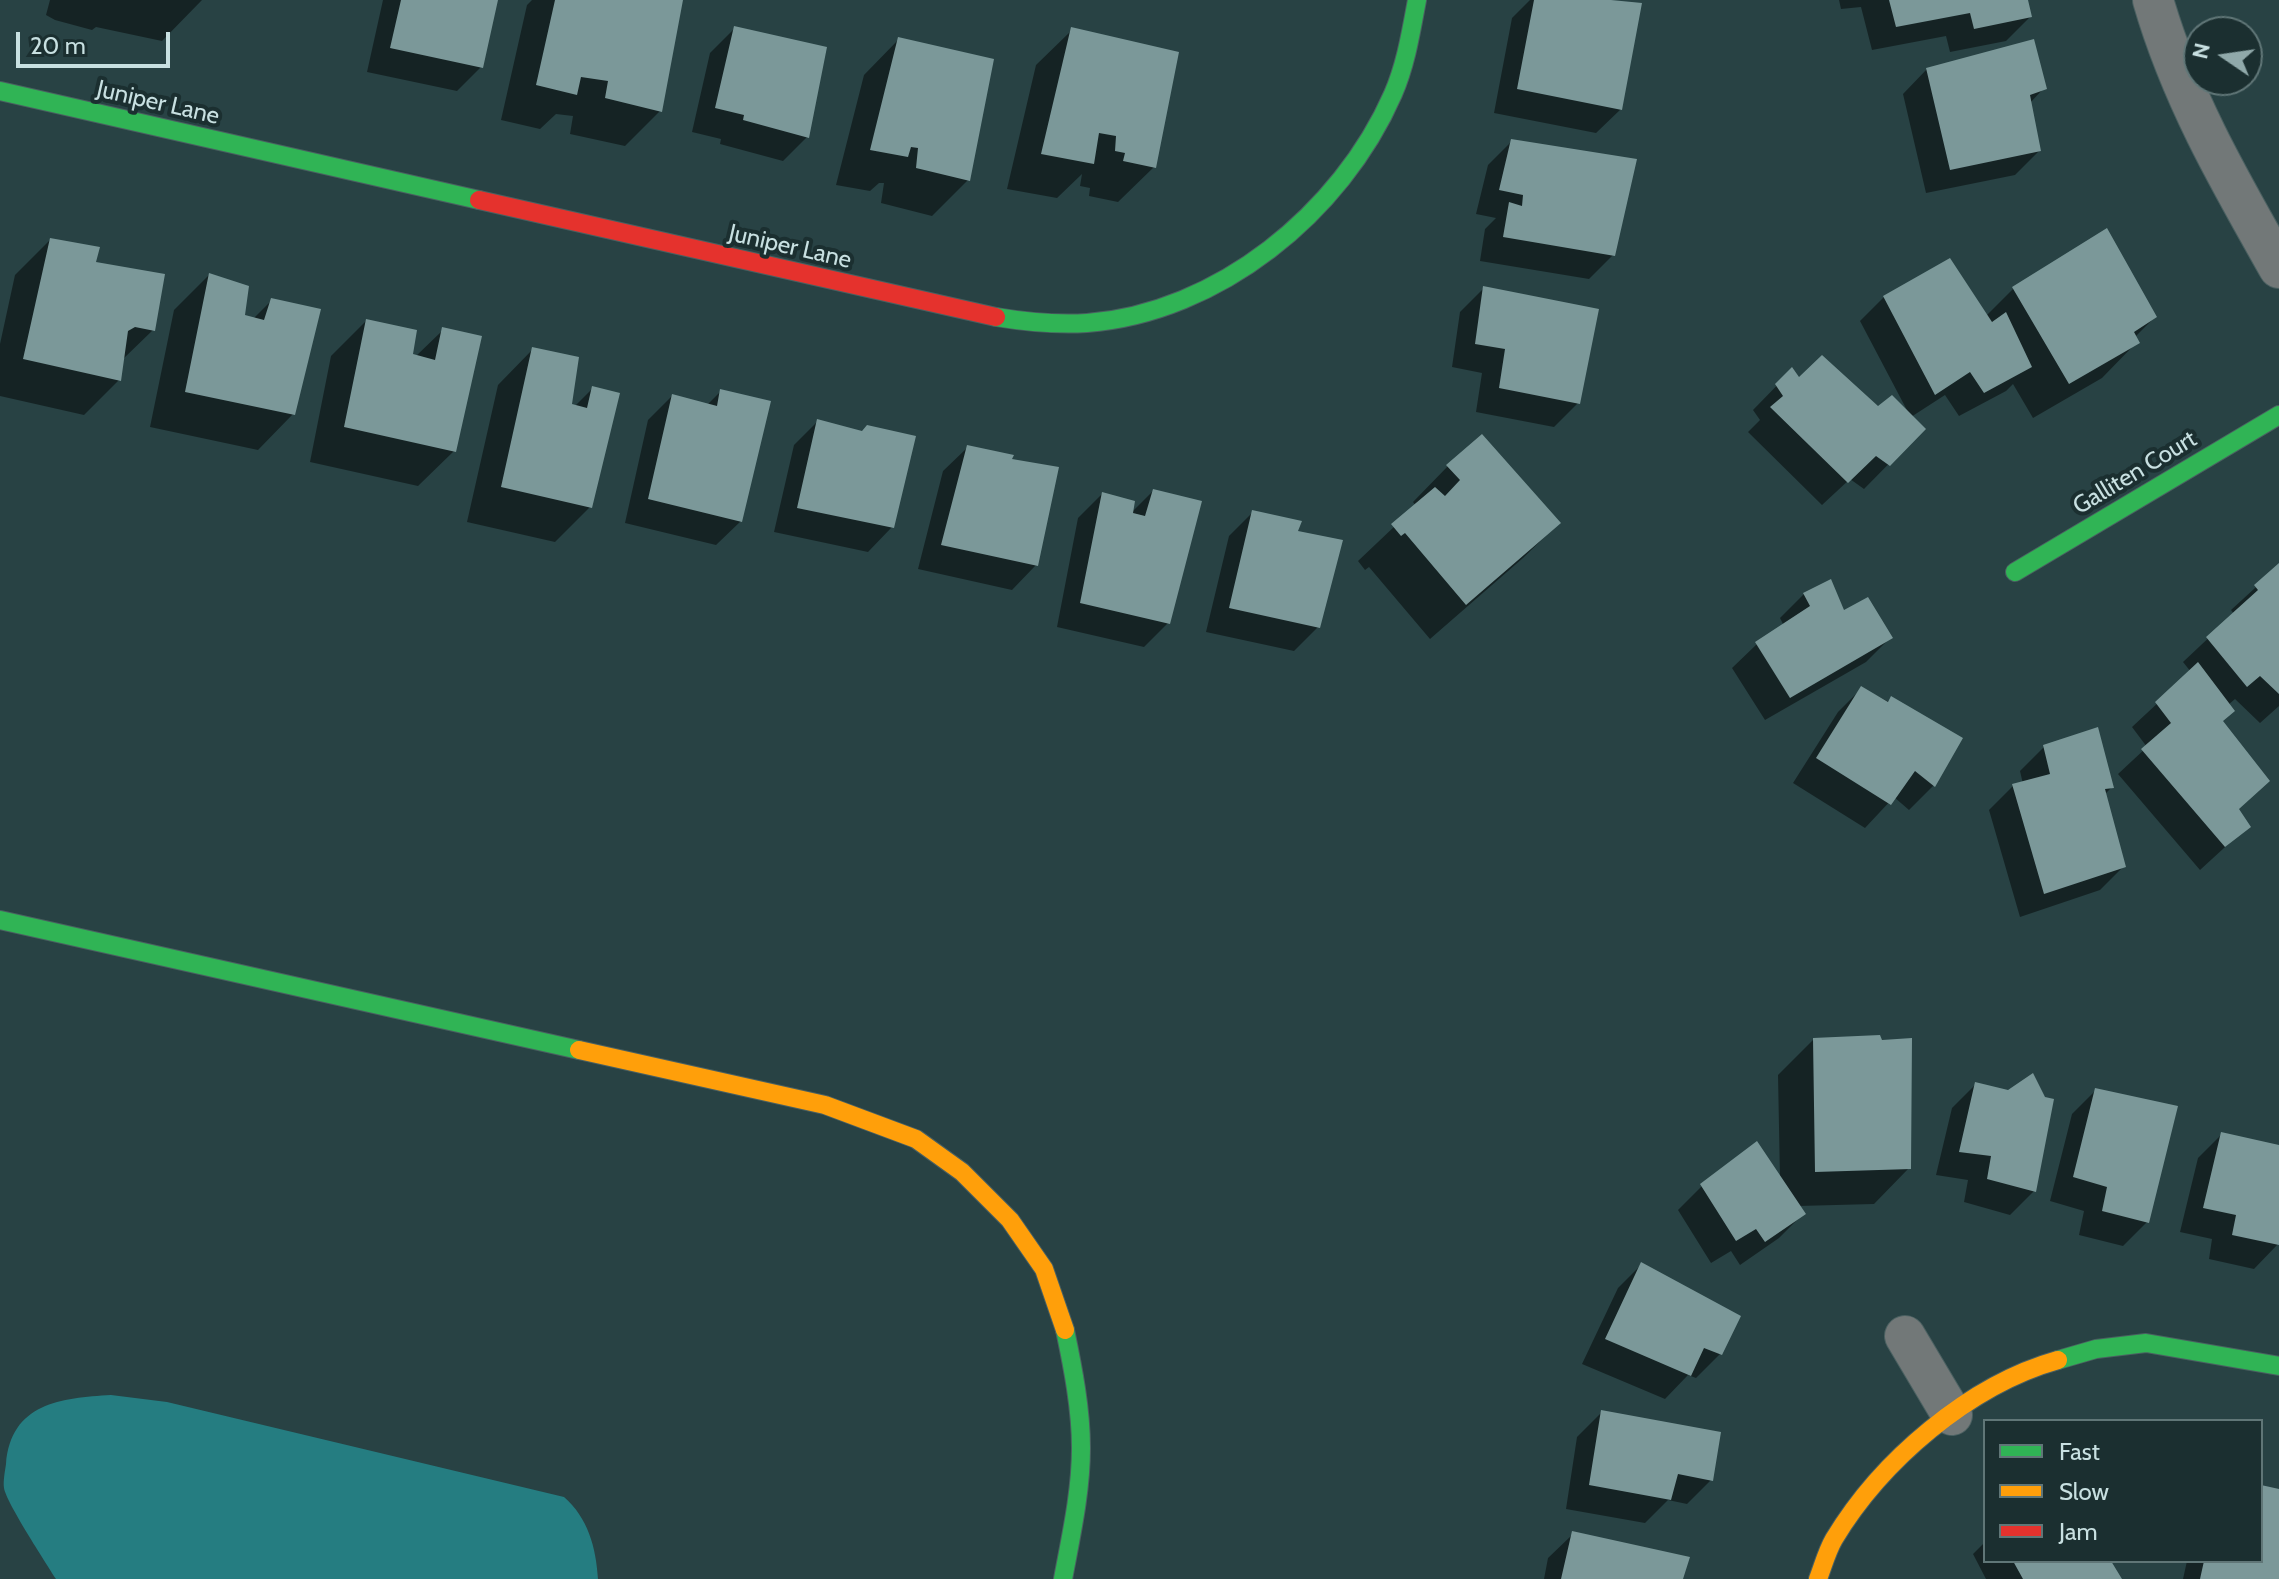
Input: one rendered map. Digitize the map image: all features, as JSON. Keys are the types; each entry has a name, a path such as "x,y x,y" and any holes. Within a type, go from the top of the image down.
{"street":[{"name":"Juniper Lane","path":"0,91 979,314 1061,324 1106,321 1208,290 1262,257 1306,218 1348,169 1380,120 1405,62 1417,0"},
{"path":"2153,0 2179,79 2218,160 2279,268"},
{"name":"Galliten Court","path":"2015,572 2279,415"},
{"path":"0,920 825,1105 916,1139 962,1172 1010,1220 1044,1269 1063,1321 1074,1372 1081,1448 1076,1511 1063,1579"},
{"path":"1905,1336 1952,1415"},
{"path":"1818,1579 1832,1541 1857,1505 1894,1463 1981,1395 2029,1370 2089,1349 2144,1343 2279,1366"}],"water":[{"path":"111,1395 167,1402 564,1497 585,1524 598,1579 56,1579 6,1495 4,1479 10,1444 17,1428 28,1416 42,1408 74,1398"}],"building":[{"path":"401,0 498,0 483,68 390,48"},
{"path":"555,0 683,0 662,112 605,98 608,81 581,77 577,95 536,85"},
{"path":"1534,0 1642,3 1622,110 1517,89"},
{"path":"1889,0 2028,0 2032,17 1974,29 1970,13 1896,27"},
{"path":"734,26 827,47 809,138 743,120 744,115 715,108"},
{"path":"1071,27 1179,52 1156,168 1123,161 1125,153 1115,151 1116,136 1099,133 1094,164 1041,154"},
{"path":"898,37 994,59 970,181 916,168 918,148 911,147 908,157 870,150"},
{"path":"2034,39 2047,89 2030,95 2041,151 1950,170 1926,68"},
{"path":"1511,139 1637,159 1615,256 1503,237 1509,202 1522,206 1523,195 1499,190"},
{"path":"2107,228 2157,317 2134,332 2140,343 2069,384 2012,287"},
{"path":"50,238 100,247 96,262 165,274 155,331 135,327 128,331 121,381 23,359"},
{"path":"1950,258 1992,322 2006,312 2032,367 1984,393 1970,372 1935,395 1883,296"},
{"path":"209,273 249,286 245,315 264,320 271,298 321,309 295,415 185,392"},
{"path":"1483,286 1599,309 1580,404 1499,388 1505,349 1475,344"},
{"path":"366,319 417,330 413,354 435,360 442,327 482,336 456,452 344,427"},
{"path":"532,347 579,357 572,404 587,408 592,386 620,393 592,508 501,487"},
{"path":"1822,355 1878,406 1892,395 1926,429 1890,466 1876,456 1848,483 1770,407 1783,396 1775,384 1792,367 1799,377"},
{"path":"720,389 771,401 742,522 648,499 672,394 717,406"},
{"path":"817,419 862,431 867,425 916,436 894,528 797,508"},
{"path":"1482,434 1561,523 1466,605 1405,533 1401,536 1391,524 1435,487 1445,496 1460,480 1446,465"},
{"path":"967,445 1014,455 1012,459 1059,467 1038,566 941,545"},
{"path":"1153,489 1202,501 1170,624 1080,603 1102,492 1135,501 1133,513 1145,516"},
{"path":"1252,510 1302,521 1298,531 1343,540 1320,628 1229,608"},
{"path":"2279,563 2279,694 2260,676 2247,687 2206,637 2258,590 2254,585"},
{"path":"1831,579 1844,610 1868,597 1893,638 1790,698 1755,642 1810,606 1803,593"},
{"path":"2198,662 2235,711 2223,721 2270,781 2239,809 2251,827 2225,847 2141,749 2171,723 2155,702"},
{"path":"1861,686 1888,702 1891,696 1963,738 1935,787 1915,771 1891,805 1816,758"},
{"path":"2098,727 2114,788 2105,789 2126,867 2044,894 2012,784 2050,774 2043,745"},
{"path":"1880,1035 1882,1040 1912,1038 1911,1169 1815,1172 1813,1038"},
{"path":"2033,1073 2045,1097 2054,1099 2036,1192 1987,1179 1991,1156 1959,1152 1975,1082 2008,1090"},
{"path":"2095,1088 2178,1106 2149,1223 2102,1211 2107,1187 2073,1177"},
{"path":"2221,1132 2279,1145 2279,1245 2232,1235 2236,1215 2203,1208"},
{"path":"1757,1141 1806,1214 1765,1242 1756,1229 1736,1241 1700,1184"},
{"path":"1641,1262 1741,1316 1722,1355 1704,1348 1691,1376 1605,1339"},
{"path":"1601,1410 1721,1432 1713,1481 1678,1474 1671,1500 1589,1485"},
{"path":"2263,1485 2279,1489 2279,1579 2200,1579 2204,1563 2263,1563"},
{"path":"1572,1531 1690,1557 1683,1579 1561,1579"},
{"path":"2014,1563 2112,1563 2122,1579 2023,1579"}],"traffic: fast":[{"path":"996,317 1075,324 1136,315 1183,300 1228,278 1270,249 1308,216 1342,179 1370,138 1398,83 1417,0"},
{"path":"0,91 479,200"},
{"path":"2015,572 2279,415"},
{"path":"0,920 579,1050"},
{"path":"1063,1579 1081,1464 1078,1404 1065,1330"},
{"path":"2058,1360 2096,1349 2146,1343 2279,1366"}],"traffic: slow":[{"path":"579,1050 825,1105 916,1139 962,1172 1010,1220 1044,1269 1065,1330"},
{"path":"1818,1579 1832,1544 1853,1510 1902,1455 1960,1407 2025,1372 2058,1360"}],"traffic: jam":[{"path":"479,200 996,317"}]}
